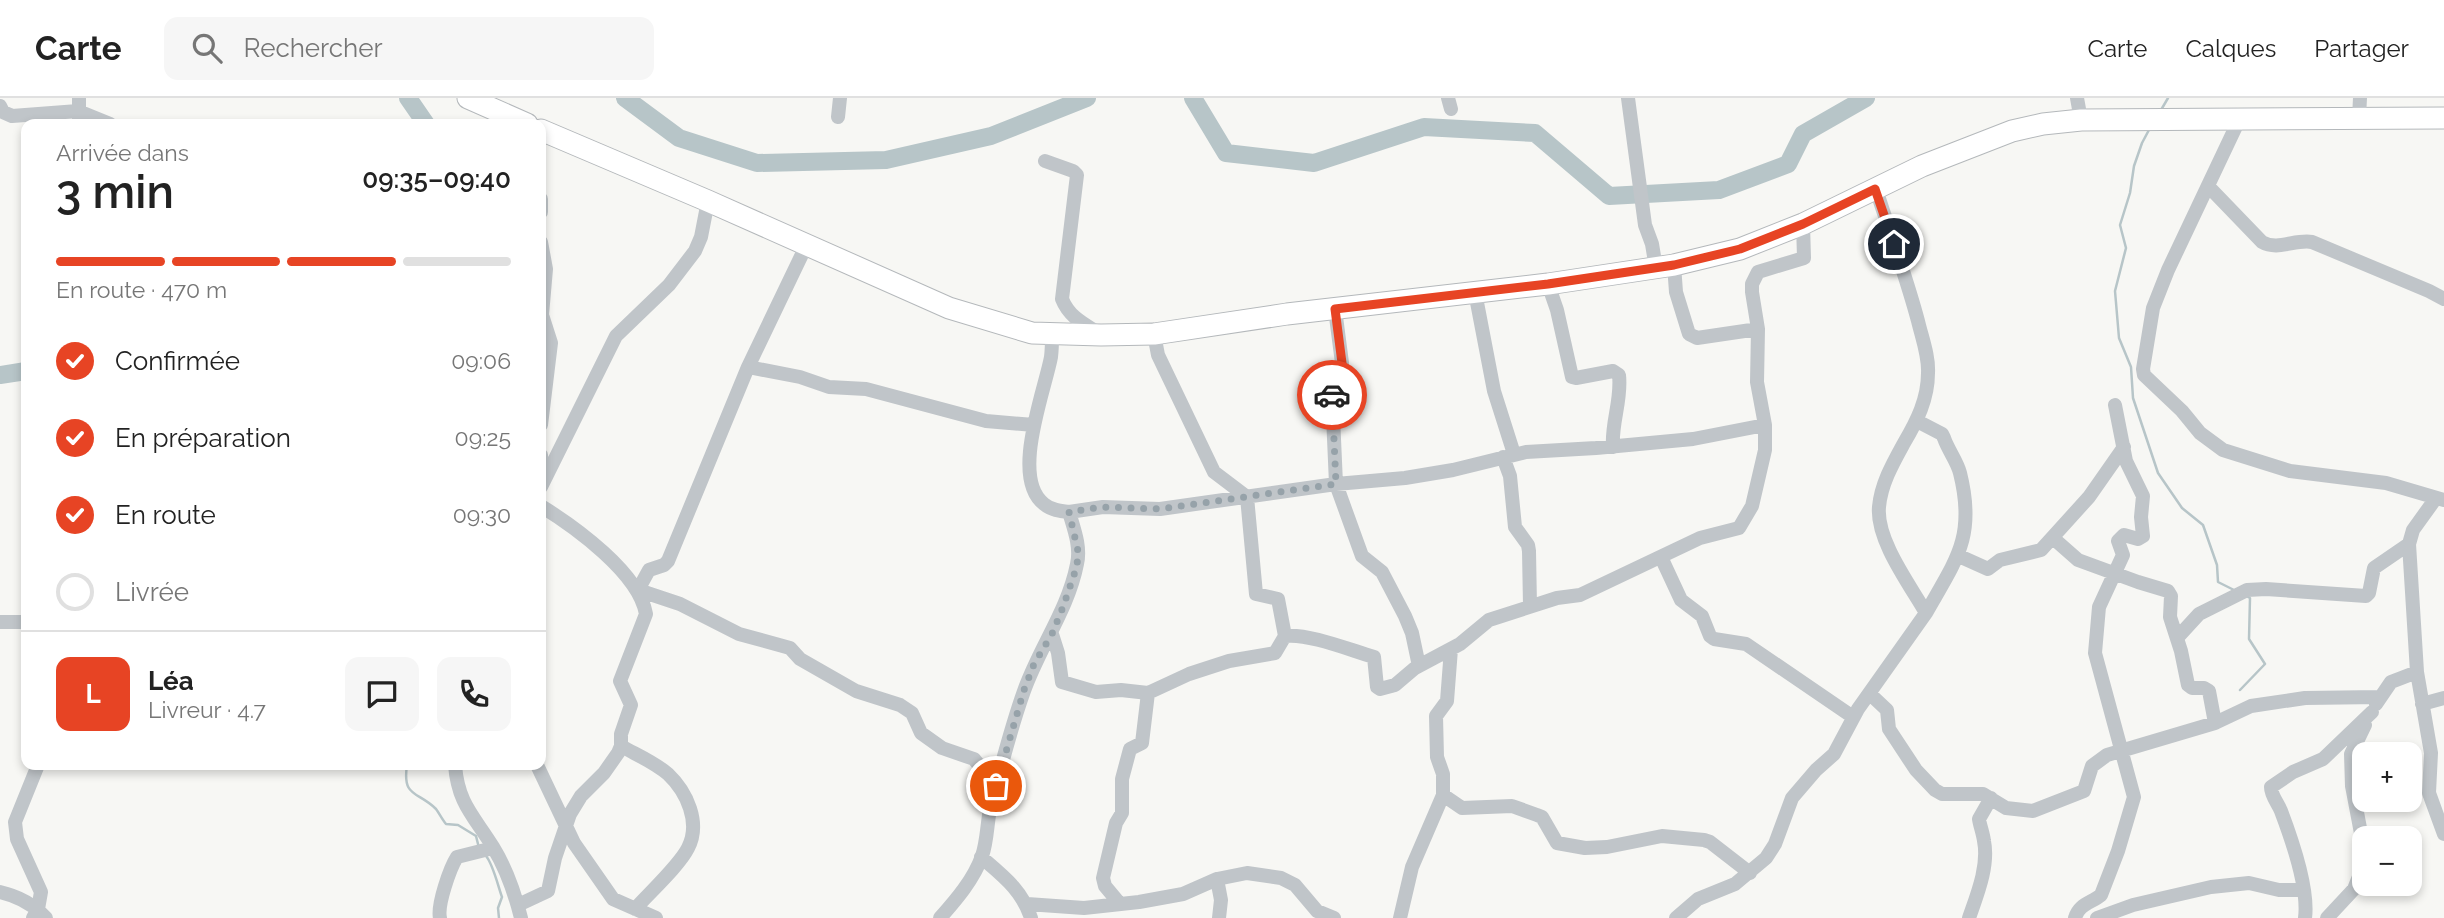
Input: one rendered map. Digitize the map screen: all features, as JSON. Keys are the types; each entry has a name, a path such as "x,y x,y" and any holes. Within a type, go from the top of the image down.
{"highway":[{"path":"468,98 516,119"},
{"path":"546,132 949,308 1032,333 1101,335 1154,334 1665,267 1740,249 1803,224 1934,160 2012,131 2043,124 2081,120 2239,120 2359,108 2444,118"}],"street":[{"path":"838,117 840,98"},
{"path":"1628,98 1643,207 1689,334 1697,338 1758,329"},
{"path":"2077,98 2081,120"},
{"path":"0,106 3,112 12,116 78,111 98,119"},
{"path":"2239,120 2168,270 2153,308 2143,369 2147,380 2182,411 2210,442 2232,453 2290,471 2386,483 2440,499 2413,530 2409,544 2417,673 2431,753 2429,793 2444,834"},
{"path":"1045,161 1073,171 1078,180 1062,299 1066,309 1074,317 1101,335"},
{"path":"2208,186 2269,246 2312,242 2444,299"},
{"path":"1875,189 1912,298 1927,355 1927,388 1917,421 1889,470 1878,513 1887,545 1926,613"},
{"path":"546,476 616,336 669,285 695,251 701,237 708,201"},
{"path":"1285,636 1305,636 1374,657 1377,687 1380,689 1395,685 1419,666 1468,639 1489,620 1557,598 1580,595 1700,538 1741,526 1754,499 1765,450 1765,425 1757,382 1758,329 1752,292 1756,275 1760,271 1804,257 1803,224"},
{"path":"638,590 649,570 668,561 748,367 806,246"},
{"path":"1548,284 1572,377 1613,371 1619,375 1618,407 1612,434 1614,447"},
{"path":"1475,292 1508,455 1515,527 1528,545 1530,606"},
{"path":"1335,309 1342,363 1332,393 1336,484 1362,556 1382,572 1405,616 1412,633 1419,666"},
{"path":"546,327 551,343 546,384"},
{"path":"1052,634 1058,653 1061,679 1065,684 1096,692 1121,690 1148,693 1189,674 1237,659 1275,653 1285,636 1278,599 1256,594 1247,497 1214,471 1158,355 1154,334"},
{"path":"1052,335 1051,356 1034,425 1031,469 1035,492 1045,505 1054,510 1069,512 1102,507 1160,509 1336,484 1417,476 1543,449 1614,447 1693,439 1765,425"},
{"path":"748,367 800,377 829,387 866,389 986,421 1034,425"},
{"path":"2075,918 2077,911 2086,902 2101,895 2133,800 2095,653 2099,607 2123,555 2118,541 2124,535 2138,539 2143,537 2143,496 2126,461 2115,405"},
{"path":"1676,918 1699,899 1735,884 1770,852 1792,797 1834,754 1853,717 1926,613 1959,556 1964,534 1965,507 1959,471 1942,434 1917,421"},
{"path":"1959,556 1988,569 2000,560 2036,553 2089,497 2124,447"},
{"path":"456,770 457,784 466,808 493,848 519,912 548,891 566,824 581,796 604,773 621,747 621,734 631,705 620,681 646,614 638,590 606,556 546,509"},
{"path":"940,918 959,896 981,857 996,786 1024,690 1034,664 1052,634 1072,583 1078,551 1069,512"},
{"path":"2053,538 2078,560 2168,591 2171,596 2169,617 2188,685 2208,691 2215,723"},
{"path":"2177,638 2199,614 2241,593 2266,589 2366,596 2374,568 2409,544"},
{"path":"1661,556 1681,600 1702,616 1710,636 1746,644 1853,717"},
{"path":"638,590 680,604 738,634 790,648 800,659 856,691 900,705 912,713 921,733 942,748 974,759 996,786"},
{"path":"0,622 21,622"},
{"path":"1400,918 1412,867 1443,795 1443,774 1437,757 1436,716 1447,701 1451,649"},
{"path":"2360,826 2352,786 2353,746 2379,697 2391,682 2417,673"},
{"path":"1120,904 1105,886 1104,878 1116,823 1122,814 1122,774 1130,749 1140,745 1142,741 1148,693"},
{"path":"1870,694 1887,710 1889,729 1916,770 1935,790 1942,794 1983,794 2006,808 2036,811 2084,791 2094,764 2107,755 2215,723 2251,706 2275,701 2379,697"},
{"path":"2422,704 2444,698"},
{"path":"2305,918 2306,904 2298,864 2281,810 2270,791 2271,787 2293,772 2323,759 2372,712"},
{"path":"621,747 668,775 679,788 693,819 692,838 687,851 635,909"},
{"path":"36,770 15,822 17,839 41,891 39,915"},
{"path":"539,770 578,850 612,899 656,918"},
{"path":"1443,795 1462,808 1512,806 1537,815 1542,817 1557,843 1585,848 1614,846 1662,836 1704,840 1750,873"},
{"path":"1969,918 1979,894 1985,845 1979,818 1992,798"},
{"path":"440,918 439,908 457,857 493,848"},
{"path":"981,857 1015,887 1029,911 1084,908 1183,894 1217,879 1247,873 1280,878 1295,885 1317,911 1334,918"},
{"path":"1217,879 1221,900 1219,918"},
{"path":"2097,918 2133,905 2211,887 2249,883 2279,890 2303,890"},
{"path":"2327,918 2352,891"},
{"path":"0,892 15,897 39,915"}],"waterway":[{"path":"408,98 423,119"},
{"path":"625,98 679,138 757,163 886,160 991,136 1087,98"},
{"path":"1193,98 1226,153 1314,163 1424,127 1535,133 1609,196 1719,190 1788,164 1803,134 1866,98"},
{"path":"2161,110 2168,98"},
{"path":"2150,128 2134,166 2130,193 2120,225 2126,248 2115,291 2119,338 2131,367 2133,398 2158,473 2182,508 2203,525 2217,565 2218,582 2236,591"},
{"path":"0,375 21,372"},
{"path":"2240,690 2265,664 2249,639 2248,597"},
{"path":"407,770 409,789 436,809 446,824 458,825 476,836 479,848"},
{"path":"486,856 502,897 498,908 499,918"}],"way so far":[{"path":"996,786 1024,690 1034,664 1052,634 1077,566 1078,551 1069,512 1102,507 1160,509 1336,484 1332,395"}],"route":[{"path":"1332,395 1342,363 1335,309 1548,284 1721,255 1803,224 1875,189 1894,244"}]}
